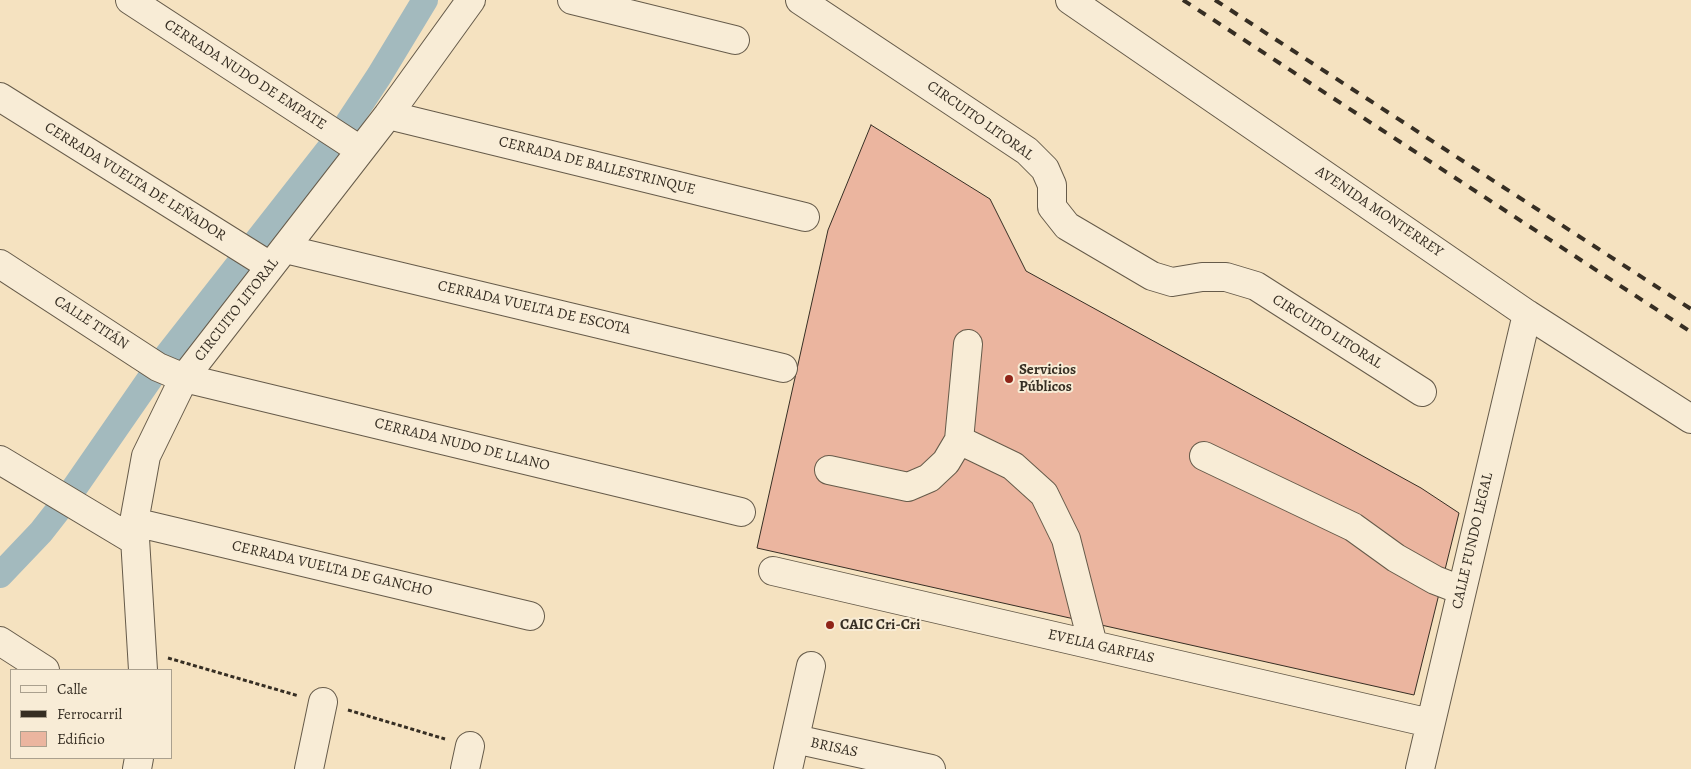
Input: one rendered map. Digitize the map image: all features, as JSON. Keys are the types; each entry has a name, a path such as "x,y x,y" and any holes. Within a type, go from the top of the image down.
{"street":[{"name":"CERRADA NUDO DE EMPATE","path":"130,0 360,150"},
{"name":"CIRCUITO LITORAL","path":"143,669 135,532 146,456 184,378 388,115 471,0"},
{"path":"572,0 734,40"},
{"name":"CIRCUITO LITORAL","path":"800,0 1027,151 1044,169 1052,185 1052,207 1067,226 1152,276 1172,282 1202,277 1226,277 1256,286 1422,392"},
{"name":"AVENIDA MONTERREY","path":"1070,0 1527,314 1691,419"},
{"name":"CERRADA VUELTA DE LEÑADOR","path":"0,97 278,257"},
{"name":"CERRADA DE BALLESTRINQUE","path":"388,115 805,217"},
{"name":"CERRADA VUELTA DE ESCOTA","path":"278,257 783,368"},
{"name":"CALLE TITÁN","path":"0,264 158,367 184,378"},
{"name":"CALLE FUNDO LEGAL","path":"1420,769 1527,314"},
{"path":"828,470 908,487 929,478 946,462 959,440 968,344"},
{"name":"CERRADA NUDO DE LLANO","path":"184,378 741,512"},
{"path":"959,440 1013,466 1044,494 1066,539 1093,645"},
{"path":"1204,456 1353,528 1396,558 1435,580 1461,590"},
{"name":"CERRADA VUELTA DE GANCHO","path":"0,460 135,532 530,616"},
{"name":"EVELIA GARFIAS","path":"773,571 1430,723"},
{"path":"0,640 44,669"},
{"path":"788,769 811,666"},
{"path":"309,769 323,702"},
{"name":"BRISAS","path":"795,739 931,769"}],"building":[{"name":"Servicios Públicos","path":"871,125 990,199 1026,271 1421,488 1459,513 1414,695 757,548 828,230"}],"waterway":[{"path":"0,575 41,532 66,500 158,367 340,135 379,76 425,0"}],"railway":[{"path":"1183,0 1691,332"},
{"path":"1215,0 1691,309"}],"place":[{"name":"Servicios Públicos","path":"1009,379"},
{"name":"CAIC Cri-Cri","path":"830,625"}]}
